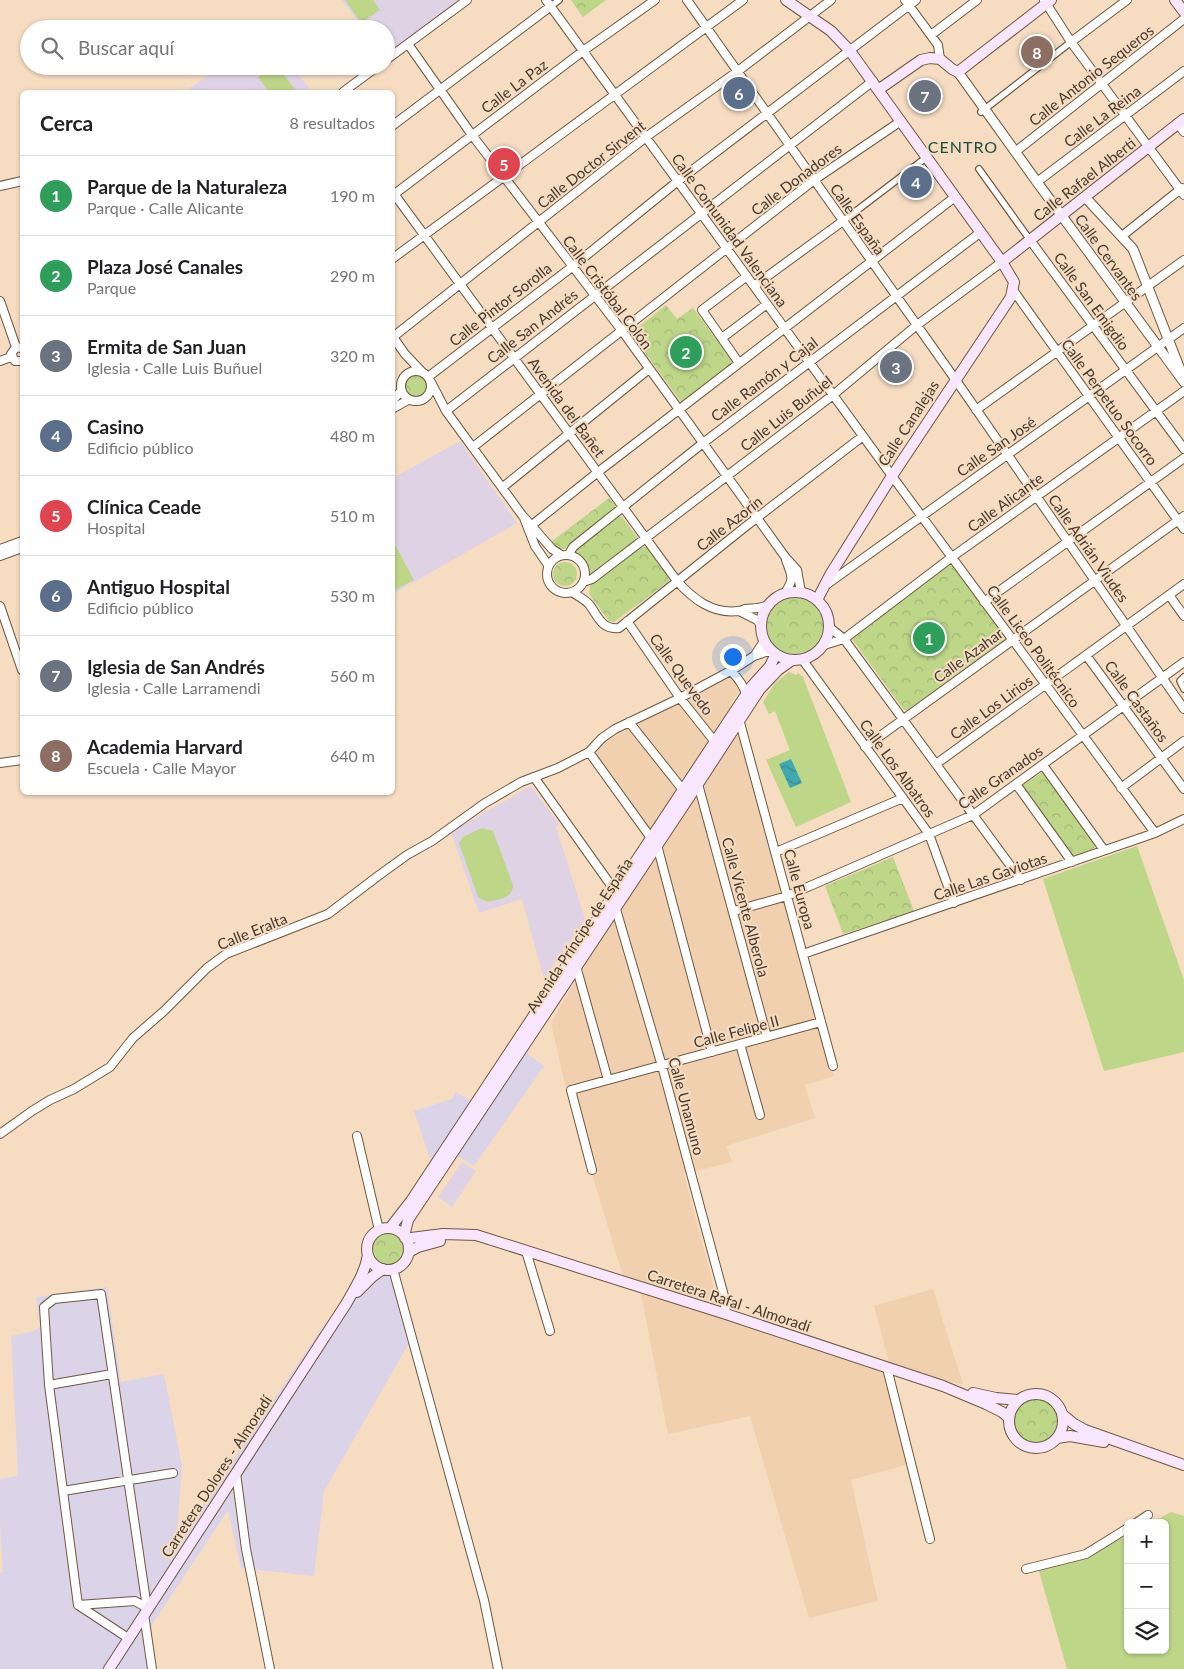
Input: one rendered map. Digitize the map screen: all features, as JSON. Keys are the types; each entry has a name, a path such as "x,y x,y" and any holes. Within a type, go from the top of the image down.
{"main road":[{"path":"786,0 831,31 850,51 1002,262 1014,282 1013,290"},
{"path":"1175,0 1184,12"},
{"path":"876,86 921,60 930,58 940,59 958,72 1047,1"},
{"name":"Calle Rafael Alberti","path":"1002,262 1149,147 1182,125"},
{"name":"Calle Canalejas","path":"809,596 824,587 892,476 1011,297 1013,290"},
{"name":"Calle Canalejas","path":"809,596 830,575"},
{"path":"784,594 809,596 824,608 828,617 828,636 824,645 814,654 797,660 774,653 764,641 761,624 768,605 775,598 784,594"},
{"name":"Avenida Príncipe de España","path":"405,1237 408,1220 616,906 683,790 746,695 770,666 774,653"},
{"name":"Avenida Príncipe de España","path":"390,1228 411,1201 616,891 698,784 739,719 766,682 797,660"},
{"path":"390,1228 401,1233 408,1245 405,1260 399,1266 372,1277 346,1304 367,1263 370,1239 379,1230 390,1228"},
{"name":"Carretera Rafal - Almoradí","path":"405,1237 443,1234 476,1235 726,1314 943,1386 986,1404 1009,1418"},
{"name":"Carretera Rafal - Almoradí","path":"408,1252 437,1241 484,1241 505,1244"},
{"path":"368,1255 374,1264 388,1269"},
{"name":"Carretera Dolores - Almoradí","path":"109,1668 346,1304"},
{"name":"Carretera Rafal - Almoradí","path":"943,1386 996,1398 1020,1400"},
{"path":"1036,1394 1048,1396 1058,1405 1062,1414 1063,1425 1056,1438 1048,1445 1037,1448 1024,1445 1015,1438 1010,1430 1009,1418 1012,1408 1024,1397 1036,1394"},
{"path":"1062,1414 1085,1430 1184,1465"},
{"path":"1056,1438 1070,1436 1135,1448"}],"street":[{"path":"395,53 467,0"},
{"path":"395,124 548,3 559,0"},
{"name":"Calle La Paz","path":"395,193 583,51 655,0"},
{"name":"Calle España","path":"688,0 955,379"},
{"path":"395,256 743,0"},
{"name":"Calle Doctor Sirvent","path":"395,335 646,137 738,71 831,0"},
{"name":"Calle Pintor Sorolla","path":"427,378 572,267 767,113 850,51 907,3 916,0"},
{"path":"931,35 977,0"},
{"path":"982,111 1127,0"},
{"path":"1047,1 1071,42 1183,191 1122,236"},
{"name":"Calle Comunidad Valenciana","path":"548,3 892,476"},
{"path":"907,3 938,45 940,59"},
{"name":"Calle Antonio Sequeros","path":"1013,150 1184,19"},
{"name":"Calle Cristóbal Colón","path":"408,44 503,177 622,331 786,558 797,570 809,596"},
{"name":"Calle La Reina","path":"1037,182 1184,71"},
{"name":"Calle Cervantes","path":"958,72 982,111 1037,182 1184,382"},
{"path":"346,90 366,75"},
{"name":"Calle San Andrés","path":"444,408 514,357 790,145 876,86"},
{"name":"Calle Donadores","path":"474,447 814,180 901,121"},
{"path":"754,286 927,157"},
{"name":"Calle San Emigdio","path":"979,169 1184,449"},
{"path":"0,186 20,181"},
{"path":"530,534 530,527 532,525 598,472 955,196"},
{"name":"Avenida del Bañet","path":"395,197 461,284 677,581 694,599 712,608 739,611 761,624"},
{"path":"1085,197 1133,249 1184,382"},
{"name":"Calle Ramón y Cajal","path":"565,555 703,443 981,232"},
{"path":"976,410 1184,260"},
{"name":"Calle Luis Buñuel","path":"583,583 592,579 833,395 917,325 1002,262"},
{"path":"739,363 702,310 747,276"},
{"name":"Calle Perpetuo Socorro","path":"1013,290 1150,482 1181,518 1184,529"},
{"path":"0,301 19,347 11,351 11,357 20,362"},
{"path":"722,338 767,304"},
{"name":"Calle San José","path":"824,587 1184,328"},
{"path":"395,341 427,378 444,408"},
{"path":"395,398 400,391 402,379 406,374 408,365 405,354"},
{"path":"0,361 11,357"},
{"path":"503,487 649,369"},
{"path":"406,374 412,372 427,378"},
{"path":"395,407 408,400 420,402 425,399 429,394 427,378"},
{"name":"Calle Adrián Viudes","path":"955,379 1184,708"},
{"path":"400,391 408,400"},
{"name":"Calle Alicante","path":"844,639 952,557 1184,391"},
{"path":"425,399 434,398 444,408 522,514 552,549 565,555 575,556 583,565 585,576 583,583 587,602"},
{"name":"Calle Azorín","path":"587,602 605,626 611,629 619,628 863,436"},
{"path":"984,602 1184,458"},
{"name":"Calle Liceo Politécnico","path":"892,476 1155,833"},
{"path":"522,514 539,552 548,565"},
{"name":"Calle Azahar","path":"865,746 1181,518"},
{"path":"0,549 20,542"},
{"path":"0,556 20,549"},
{"path":"565,555 553,558 548,565 546,578 554,589 559,592 572,592 587,602"},
{"name":"Calle Cristóbal Colón","path":"784,594 792,579 792,573 786,558"},
{"path":"572,592 583,583"},
{"name":"Calle Los Lirios","path":"936,764 1184,584"},
{"path":"1169,595 1184,616"},
{"name":"Avenida del Bañet","path":"739,611 758,609 768,605"},
{"path":"0,606 20,664"},
{"name":"Calle Quevedo","path":"627,621 680,698 715,742"},
{"path":"829,627 844,639 1021,880"},
{"path":"824,645 844,639"},
{"path":"754,656 764,641"},
{"path":"754,656 766,652 774,653"},
{"name":"Calle Castaños","path":"1086,655 1184,789"},
{"name":"Calle Eralta","path":"0,1134 50,1100 74,1089 110,1067 133,1038 156,1019 207,968 226,954 328,914 407,855 432,841 485,803 521,782 558,768 589,752 602,738 614,729 680,698 731,671 754,656"},
{"name":"Calle Los Albatros","path":"797,660 865,746 929,834 954,903"},
{"name":"Calle Granados","path":"734,912 787,896 974,815 1184,662"},
{"path":"731,671 740,680 746,695"},
{"path":"1184,677 1180,681 1184,689"},
{"name":"Calle Europa","path":"739,719 833,1066"},
{"path":"629,722 683,790"},
{"path":"1121,788 1184,741"},
{"path":"589,752 654,841 712,1052"},
{"path":"0,763 20,760"},
{"path":"1042,765 1104,850"},
{"path":"534,778 616,891"},
{"name":"Calle Vicente Alberola","path":"698,784 767,1037"},
{"path":"1016,784 1072,862"},
{"path":"776,852 903,798"},
{"name":"Calle Las Gaviotas","path":"803,954 1155,833 1184,818"},
{"name":"Calle Unamuno","path":"616,906 662,1066 721,1286 726,1314"},
{"path":"576,966 608,1080"},
{"name":"Calle Felipe II","path":"592,1170 571,1090 821,1022"},
{"path":"740,1044 760,1114"},
{"path":"357,1136 379,1230"},
{"path":"526,1251 550,1331"},
{"path":"388,1269 482,1590 498,1669"},
{"path":"128,1638 78,1605 49,1385 44,1307 54,1299 102,1294 112,1374 129,1481 152,1669"},
{"path":"887,1368 930,1539"},
{"path":"49,1385 112,1374"},
{"path":"63,1490 173,1473"},
{"path":"236,1473 246,1549 270,1669"},
{"path":"1142,1519 1148,1515"},
{"path":"1026,1569 1086,1554 1124,1530"},
{"path":"78,1605 135,1601 146,1611"}],"shaded area":[{"path":"342,0 464,0 395,53 395,20 356,20"},
{"path":"208,75 299,75 310,90 192,90 190,88"},
{"path":"460,441 517,523 395,593 395,477"},
{"path":"727,677 734,679 741,688 730,705 834,1076 805,1085 815,1118 726,1146 732,1162 684,1174 719,1306 889,1362 874,1306 933,1289 963,1384 887,1375 894,1415 909,1464 851,1480 878,1601 809,1618 750,1416 668,1434 641,1294 623,1276 566,1089 551,1023 613,916 662,844 593,750 626,727 690,699"},
{"path":"531,786 559,824 556,827 585,919 544,979 522,899 479,913 451,832"},
{"path":"525,1052 544,1066 474,1166 456,1155 432,1165 414,1111 452,1099 456,1092 486,1110"},
{"path":"462,1162 476,1171 452,1207 438,1197"},
{"path":"389,1272 409,1343 324,1491 314,1576 241,1568 228,1510 144,1637 148,1669 0,1669 0,1573 3,1572 0,1479 18,1476 11,1336 34,1331 40,1327 36,1297 107,1287 121,1382 164,1374 182,1466 176,1544 327,1321 355,1294 381,1275"}],"green space":[{"path":"345,0 373,0 380,10 365,20 359,20"},
{"path":"571,0 606,0 583,17"},
{"path":"261,75 284,75 295,90 268,90 258,77"},
{"path":"666,305 677,319 693,308 733,362 681,402 631,333"},
{"path":"416,375 424,378 427,386 424,394 416,397 408,394 405,386 408,378"},
{"path":"609,498 615,505 614,510 564,549 557,549 551,542"},
{"path":"619,516 622,517 637,537 636,541 591,576 586,561 576,553 576,549"},
{"path":"395,545 414,580 395,590"},
{"path":"640,547 646,547 669,577 668,582 614,622 609,621 589,594 590,585"},
{"path":"565,562 574,565 577,574 574,583 565,586 556,583 553,574 556,565"},
{"path":"949,565 953,566 1005,636 1005,640 909,710 904,710 852,639 853,635"},
{"path":"795,598 815,606 823,626 815,646 795,654 775,646 767,626 775,606"},
{"path":"789,672 796,675 798,673 803,677 851,802 796,827 766,760 790,750 775,711 769,714 763,702 775,683"},
{"path":"1044,773 1095,845 1094,848 1076,856 1071,854 1024,789 1023,785"},
{"path":"482,828 493,831 513,885 508,896 487,902 478,897 459,843 463,837"},
{"path":"1137,846 1184,980 1184,1052 1104,1071 1043,879"},
{"path":"893,857 914,911 843,934 825,886"},
{"path":"388,1234 398,1239 403,1249 398,1259 388,1264 378,1259 373,1249 378,1239"},
{"path":"1032,1399 1040,1399 1052,1405 1058,1421 1052,1437 1040,1443 1032,1443 1020,1437 1014,1425 1014,1417 1020,1405"},
{"path":"1171,1512 1184,1516 1184,1669 1067,1669 1038,1568 1082,1558 1124,1537 1124,1654 1169,1654 1169,1519 1158,1519"}],"water":[{"path":"791,759 802,783 790,788 779,764"}],"place":[{"name":"Academia Harvard","path":"1037,52"},
{"name":"Antiguo Hospital","path":"739,93"},
{"name":"Iglesia de San Andrés","path":"925,96"},
{"name":"Clínica Ceade","path":"504,164"},
{"name":"Casino","path":"916,182"},
{"name":"Plaza José Canales","path":"686,352"},
{"name":"Ermita de San Juan","path":"896,367"},
{"name":"Parque de la Naturaleza","path":"929,638"}],"district":[{"name":"CENTRO","path":"963,146"}]}
